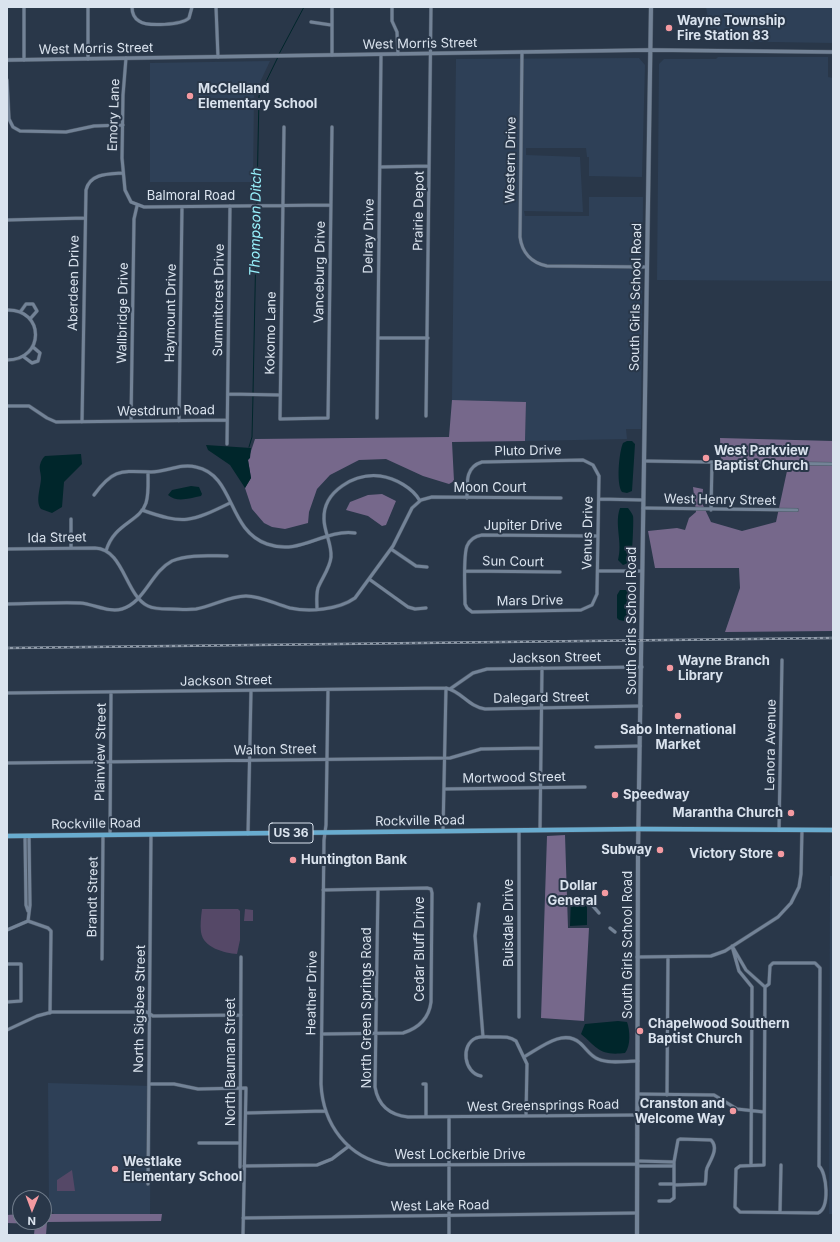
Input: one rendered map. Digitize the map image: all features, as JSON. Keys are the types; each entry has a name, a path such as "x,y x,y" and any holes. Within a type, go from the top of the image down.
{"main road":[{"name":"South Girls School Road","path":"637,1235 637,957 642,706 642,571 651,7"},
{"name":"Rockville Road","path":"7,836 639,829 833,830"}],"street":[{"path":"24,7 24,60"},
{"path":"88,7 88,59"},
{"path":"132,7 137,20 146,24 179,24 187,21 191,14 192,7"},
{"path":"216,7 218,57"},
{"path":"332,7 332,55"},
{"path":"392,7 392,21 397,32 398,54"},
{"name":"Prairie Depot","path":"426,416 431,7"},
{"path":"311,22 331,25"},
{"name":"West Morris Street","path":"7,60 650,50 833,52"},
{"name":"Western Drive","path":"522,52 520,237 524,251 536,262 547,266 647,267"},
{"name":"Delray Drive","path":"377,418 381,55"},
{"name":"Emory Lane","path":"123,173 123,125 126,58"},
{"path":"7,80 10,122 16,129 22,132 66,132 94,126 123,125"},
{"name":"Kokomo Lane","path":"280,395 284,127"},
{"name":"Vanceburg Drive","path":"280,395 280,419 328,418 332,127"},
{"path":"380,167 429,166"},
{"name":"Balmoral Road","path":"123,173 127,196 137,206 182,207 331,205"},
{"name":"Aberdeen Drive","path":"82,422 86,192 90,182 98,176 123,173"},
{"name":"Wallbridge Drive","path":"131,422 134,219 137,206"},
{"name":"Summitcrest Drive","path":"228,394 230,206"},
{"name":"Haymount Drive","path":"179,420 182,207"},
{"path":"7,220 85,218"},
{"path":"21,311 26,304 33,304 37,311 30,319"},
{"path":"7,310 21,311 30,319 34,326 35,335 33,347 24,357 7,360"},
{"path":"378,338 428,338"},
{"path":"24,357 32,363 38,361 40,353 33,347"},
{"name":"Westdrum Road","path":"7,406 29,406 55,422 227,420 228,394 280,395"},
{"path":"227,420 227,444"},
{"path":"644,461 833,464"},
{"name":"Pluto Drive","path":"467,498 467,478 472,468 477,464 484,462 588,462"},
{"name":"Venus Drive","path":"588,462 598,472 599,499 597,596 592,605"},
{"path":"711,510 712,462"},
{"path":"94,495 104,481 113,475 124,472 162,472 189,466 204,469 218,479 243,528 253,537 266,544 283,548 296,547 340,532 356,533"},
{"path":"148,472 147,499 142,510 118,530 110,539 106,551 113,557 138,597 144,604 151,608 197,609 244,596 258,597 291,608 317,609 352,600 391,549 401,532 408,513 420,501 412,491 388,478 370,476 356,480 338,490 327,502 324,517 331,558 318,591 317,609"},
{"name":"Moon Court","path":"420,501 432,497 561,498"},
{"path":"599,499 643,500"},
{"path":"142,510 167,519 184,520 199,518 230,503"},
{"name":"West Henry Street","path":"643,508 797,510"},
{"path":"71,519 71,548"},
{"name":"Jupiter Drive","path":"466,571 466,550 472,539 482,535 598,536"},
{"name":"Ida Street","path":"7,549 96,548 106,551"},
{"path":"391,549 416,566 427,567"},
{"path":"7,604 82,603 117,610 128,606 138,597 161,570 174,561 186,557 227,556"},
{"name":"Sun Court","path":"466,571 560,572"},
{"name":"Mars Drive","path":"466,571 465,603 468,610 472,612 581,610 592,605"},
{"path":"598,571 642,571"},
{"path":"369,579 408,607 415,609 426,608"},
{"name":"Lenora Avenue","path":"780,830 782,660"},
{"name":"Jackson Street","path":"450,689 473,673 482,670 642,667"},
{"path":"540,830 542,668"},
{"path":"443,831 446,688"},
{"name":"Jackson Street","path":"7,693 446,688"},
{"name":"Dalegard Street","path":"446,688 450,689 469,703 479,708 642,706"},
{"name":"Heather Drive","path":"328,690 323,890 321,1093 325,1111 334,1130 349,1146"},
{"path":"248,834 252,691"},
{"name":"Plainview Street","path":"110,835 111,692"},
{"path":"596,747 641,746"},
{"name":"Walton Street","path":"7,763 444,758 456,757 481,749 541,748"},
{"name":"Mortwood Street","path":"444,789 586,787"},
{"name":"Buisdale Drive","path":"519,830 519,1016"},
{"path":"637,957 711,956 732,946 778,917 792,903 798,890 801,877 802,830"},
{"name":"North Sigsbee Street","path":"148,1184 151,835"},
{"path":"27,836 30,905 28,911 28,921"},
{"name":"Brandt Street","path":"102,959 103,836"},
{"path":"323,890 378,888"},
{"name":"Cedar Bluff Drive","path":"322,1034 376,1034 407,1032 420,1025 428,1013 431,999 432,893 430,889 427,888 378,888"},
{"name":"North Green Springs Road","path":"378,888 375,1087 380,1101 388,1110 399,1116 449,1117"},
{"path":"479,904 476,936 483,1037"},
{"path":"592,905 599,912"},
{"path":"7,930 28,921 48,928 51,931 50,1013"},
{"path":"610,928 615,932"},
{"path":"732,946 746,970 765,987"},
{"path":"732,946 740,971 752,987 751,1165"},
{"name":"North Bauman Street","path":"240,1168 241,957"},
{"path":"667,1095 668,957"},
{"path":"7,964 21,964 21,1001 7,1002"},
{"path":"771,964 818,964 820,968 819,1166 825,1175 825,1205 823,1210 818,1213 741,1212 736,1209 735,1171 739,1166 764,1165 765,987 769,984 771,964"},
{"path":"7,1030 37,1016 50,1013 147,1012 153,1016 241,1015"},
{"path":"481,1076 474,1074 469,1069 467,1050 472,1040 483,1037 512,1039 517,1044 524,1057 527,1067 526,1116"},
{"path":"524,1057 557,1039 568,1037 578,1041 599,1060 638,1061"},
{"path":"149,1084 171,1084 198,1089 241,1088"},
{"path":"422,1084 426,1084 426,1117"},
{"name":"North Bauman Street","path":"241,1088 246,1088 243,1235"},
{"path":"638,1094 714,1096 737,1109 752,1112 764,1112"},
{"path":"246,1113 325,1111"},
{"name":"West Greensprings Road","path":"449,1117 638,1115"},
{"path":"449,1117 449,1235"},
{"path":"659,1201 673,1200 674,1185 674,1162 676,1158 676,1144 680,1139 710,1140 713,1144 713,1159 707,1169 705,1184 674,1185 660,1184"},
{"path":"199,1143 240,1143"},
{"path":"240,1161 245,1167 317,1165 332,1159 349,1146"},
{"name":"West Lockerbie Drive","path":"349,1146 366,1158 384,1164 449,1166 637,1164"},
{"path":"637,1164 674,1162"},
{"path":"637,1164 674,1166"},
{"path":"780,1212 781,1165"},
{"name":"West Lake Road","path":"243,1218 637,1213"}],"shaded area":[{"path":"706,7 833,7 833,43 712,41"},
{"path":"718,57 828,57 828,77 833,78 833,281 657,280 659,64 664,59 716,59"},
{"path":"639,58 645,65 642,177 589,176 589,157 587,157 586,148 526,148 526,155 580,157 583,212 524,211 525,216 589,216 589,197 643,197 641,429 626,429 627,439 525,441 526,402 452,400 456,59"},
{"path":"270,61 254,95 253,182 150,182 150,63"},
{"path":"452,400 526,402 525,441 452,442 454,481 449,484 423,476 386,459 359,460 330,475 317,489 309,512 308,523 285,529 272,527 264,523 252,509 245,488 251,478 248,460 255,439 449,437"},
{"path":"720,438 833,441 833,631 725,632 740,588 739,568 655,568 648,531 677,528 685,530 689,518 696,512 693,487 703,489 702,503 711,522 742,531 776,522 787,471 775,468 721,462"},
{"path":"632,441 635,444 632,491 627,493 622,492 620,488 619,460 623,443"},
{"path":"206,445 251,448 250,458 248,460 251,478 245,488 230,465 208,450"},
{"path":"81,454 82,464 64,482 62,507 52,513 41,509 38,498 42,459 45,456"},
{"path":"191,486 199,487 202,494 201,496 188,499 175,499 168,495 172,490"},
{"path":"382,494 396,501 386,525 382,526 368,516 346,510 350,502 368,495"},
{"path":"620,508 628,508 633,515 631,562 623,565 618,560 620,547 618,514"},
{"path":"620,590 628,590 632,594 631,619 624,621 617,618 617,595"},
{"path":"565,835 568,928 589,928 584,1021 541,1018 547,836"},
{"path":"830,876 833,876 833,1214 829,1214"},
{"path":"587,895 587,925 570,926 571,896"},
{"path":"202,909 238,909 240,911 240,940 237,954 215,949 206,942 201,932"},
{"path":"245,909 253,910 253,921 244,921"},
{"path":"618,1021 627,1022 628,1025 629,1042 625,1053 616,1054 604,1052 581,1034 585,1024"},
{"path":"48,1083 151,1086 150,1214 54,1214 52,1212 52,1190 49,1190"},
{"path":"72,1170 75,1191 57,1191 57,1180"},
{"path":"52,1214 162,1214 161,1221 52,1222"},
{"path":"7,1215 12,1215 12,1223 7,1223"},
{"path":"34,1230 46,1230 46,1235 34,1235"}],"waterway":[{"name":"Thompson Ditch","path":"279,54 304,7"},
{"name":"Thompson Ditch","path":"253,393 259,96 278,57"},
{"name":"Thompson Ditch","path":"249,447 252,437 253,396"}],"railway":[{"path":"7,648 833,638"}],"place":[{"name":"Wayne Township Fire Station 83","path":"669,28"},
{"name":"McClelland Elementary School","path":"190,96"},
{"name":"West Parkview Baptist Church","path":"706,458"},
{"name":"Wayne Branch Library","path":"670,668"},
{"name":"Sabo International Market","path":"678,716"},
{"name":"Speedway","path":"615,795"},
{"name":"Marantha Church","path":"791,813"},
{"name":"Subway","path":"660,850"},
{"name":"Victory Store","path":"781,854"},
{"name":"Huntington Bank","path":"293,860"},
{"name":"Dollar General","path":"605,893"},
{"name":"Chapelwood Southern Baptist Church","path":"640,1031"},
{"name":"Cranston and Welcome Way","path":"733,1111"},
{"name":"Westlake Elementary School","path":"115,1169"}]}
